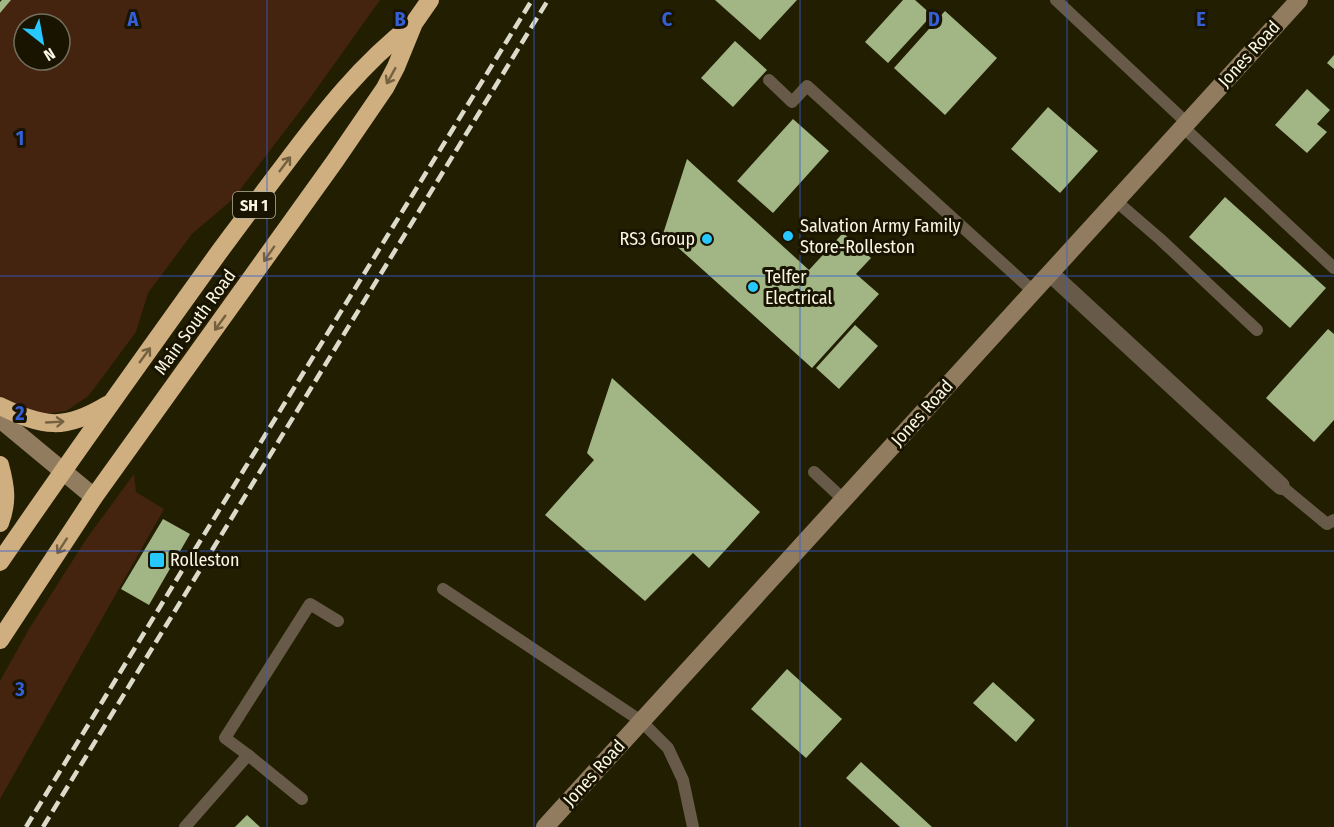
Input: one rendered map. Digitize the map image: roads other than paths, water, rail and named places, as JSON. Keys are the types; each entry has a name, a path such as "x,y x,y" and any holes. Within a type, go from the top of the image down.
{"highway":[{"name":"Main South Road","path":"0,640 94,497 336,161 385,88 414,23 430,0"},
{"name":"Main South Road","path":"0,562 111,402 315,123 359,72 391,41 414,23"},
{"path":"0,406 30,419 53,424 93,413 111,402"},
{"path":"0,465 5,490 5,509 0,523"},
{"path":"0,648 10,624"}],"main road":[{"name":"Jones Road","path":"544,827 1299,0"},
{"path":"0,419 94,497"}],"street":[{"path":"1050,273 1281,486"}],"lane":[{"path":"1056,0 1334,268"},
{"path":"769,80 792,102 807,86 1033,291"},
{"path":"1116,201 1257,330"},
{"path":"290,244 291,224"},
{"path":"814,472 843,499"},
{"path":"1281,486 1327,524 1334,520"},
{"path":"444,589 641,721 668,748 680,772 693,827"},
{"path":"302,799 225,738 310,604 338,621"},
{"path":"186,827 248,755"}],"railway":[{"path":"26,827 532,0"},
{"path":"43,827 548,0"}],"place":[{"name":"Salvation Army Family Store-Rolleston","path":"788,236"},
{"name":"RS3 Group","path":"707,239"},
{"name":"Telfer Electrical","path":"753,287"},
{"name":"Rolleston","path":"157,560"}]}
